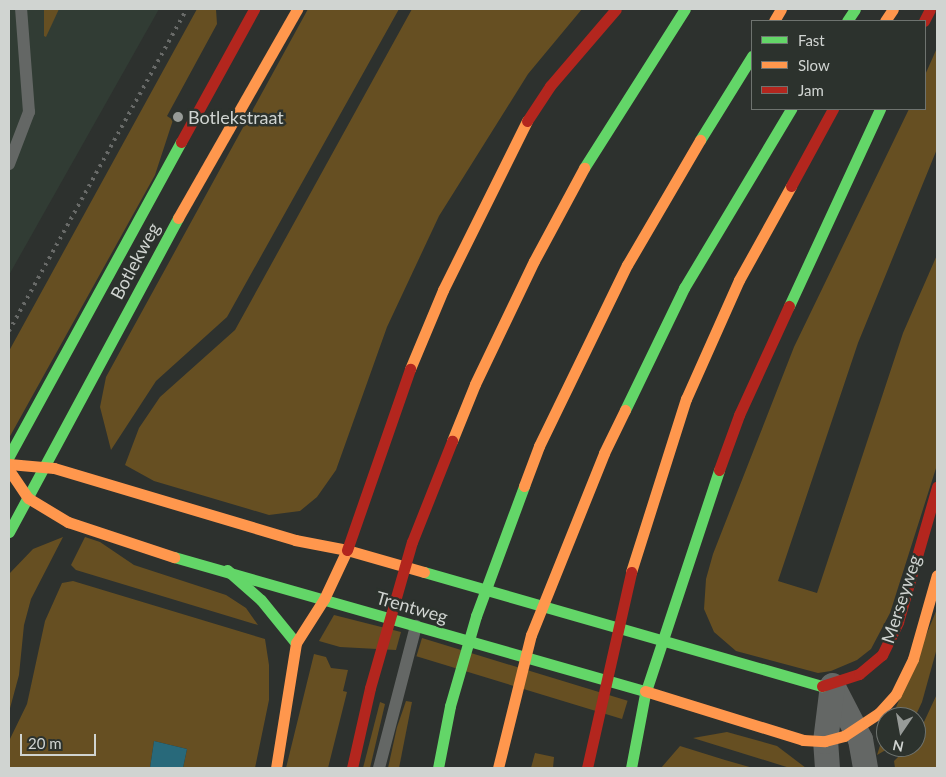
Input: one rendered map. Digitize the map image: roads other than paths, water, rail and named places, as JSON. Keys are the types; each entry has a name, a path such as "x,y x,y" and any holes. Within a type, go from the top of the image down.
{"main road":[{"name":"Botlekweg","path":"9,456 254,9"},
{"name":"Botlekweg","path":"9,532 196,184 296,9"},
{"path":"276,768 296,643 324,599 348,550 399,396 443,290 510,152 550,86 616,9"},
{"path":"352,768 370,688 399,583 430,494 475,384 534,261 593,152 685,9"},
{"path":"775,20 781,9"},
{"path":"848,20 855,9"},
{"path":"886,20 893,9"},
{"path":"438,768 450,706 476,616 539,446 627,265 670,187 751,58"},
{"path":"498,768 507,723 531,635 622,410 671,312 790,110"},
{"path":"587,768 635,553 686,399 723,314 784,193 832,110"},
{"path":"632,768 645,694 663,644 699,524 739,415 880,110"},
{"name":"Trentweg","path":"9,464 46,466 296,540 348,550 803,684 832,685"},
{"name":"Trentweg","path":"9,470 28,498 78,526 416,626 574,670 645,694 784,736 825,741"},
{"name":"Merseyweg","path":"832,685 871,666 891,639 937,487"},
{"path":"228,570 261,600 296,643"},
{"name":"Merseyweg","path":"825,741 855,730 879,713 908,674 937,575"}],"street":[{"path":"832,685 855,730 865,768"},
{"path":"827,768 825,741 832,685"}],"lane":[{"path":"9,164 29,112 21,9"},
{"path":"378,768 416,626"}],"water":[{"path":"154,741 187,749 183,768 150,768"}],"railway":[{"path":"9,331 187,9"}],"place":[{"name":"Botlekstraat","path":"178,117"}]}
